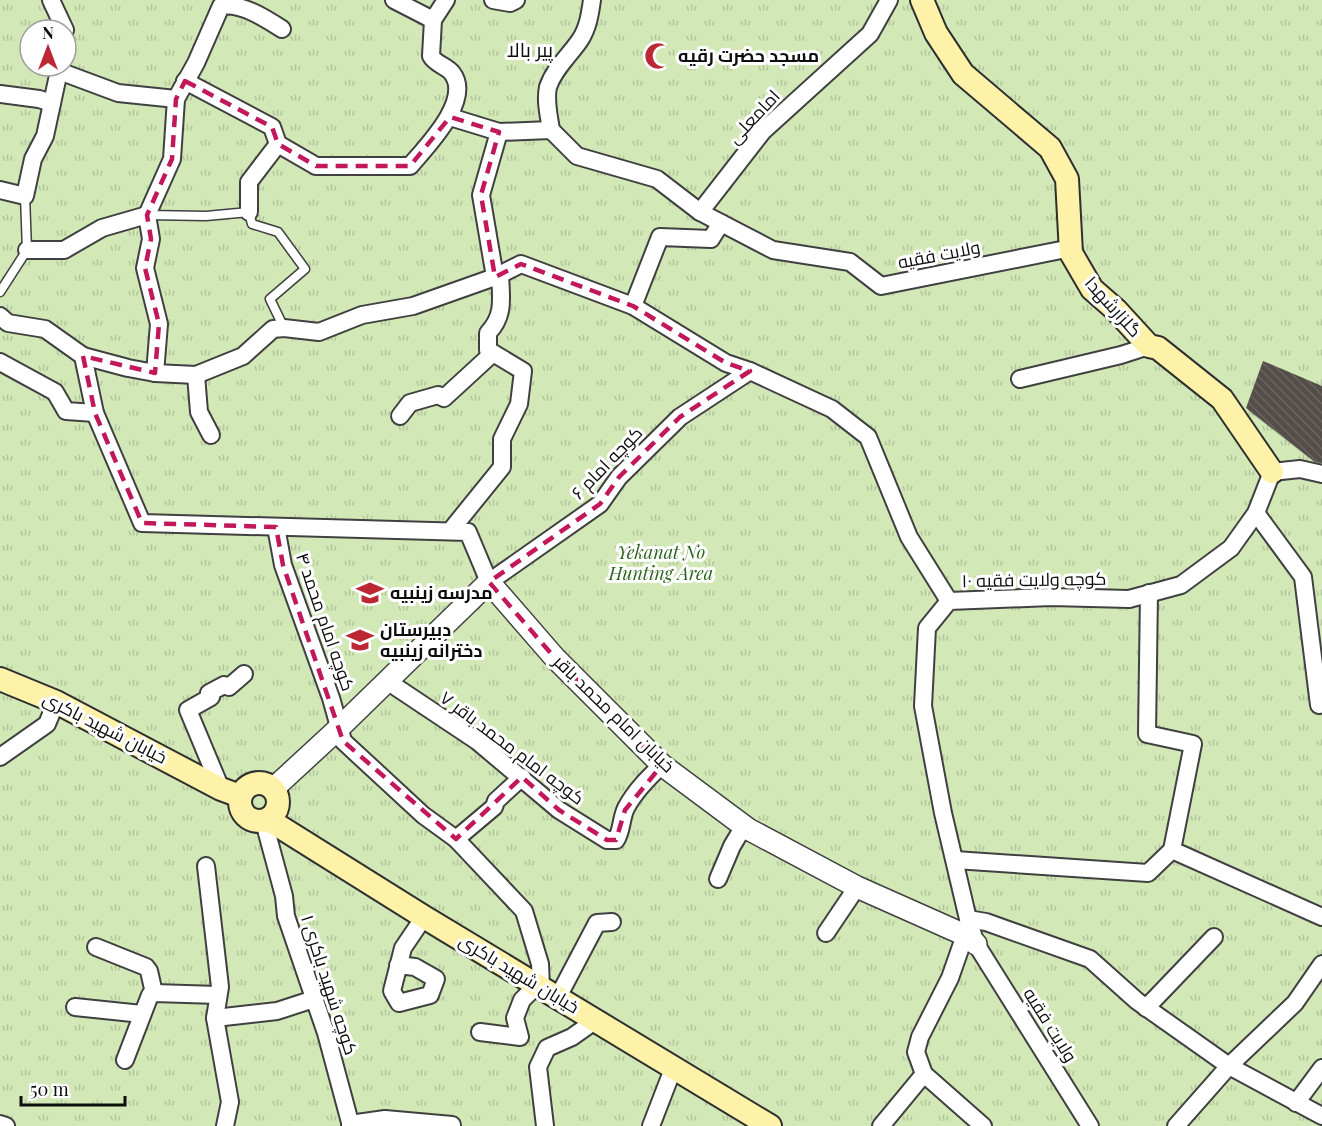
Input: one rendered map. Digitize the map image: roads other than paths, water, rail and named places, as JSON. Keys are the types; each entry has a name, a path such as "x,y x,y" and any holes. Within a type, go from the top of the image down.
{"main road":[{"name":"گلزارشهدا","path":"922,0 936,33 963,74 1050,148 1067,179 1071,253 1092,289 1116,310 1149,346 1158,348 1222,399 1272,472"},
{"name":"خیابان شهید باکری","path":"0,679 56,702 231,792"},
{"path":"259,783 273,789 278,796 279,805 276,813 266,821 253,821 244,816 231,792 259,783"},
{"name":"خیابان شهید باکری","path":"266,821 596,1020 748,1120 770,1126"}],"street":[{"path":"51,0 59,18"},
{"path":"394,0 433,20"},
{"path":"185,81 272,127 278,144 316,166 410,166 450,117 456,99 457,85 453,74 433,60 431,56 433,20 446,0"},
{"path":"493,0 510,3 516,0"},
{"path":"450,117 499,132 551,130 547,95 549,85 558,67 581,39 590,18 592,0"},
{"name":"امامعلی","path":"700,212 763,131 870,34 889,0"},
{"path":"155,373 159,324 145,268 151,239 147,215 172,159 176,99 196,63 221,6 263,7 282,29"},
{"path":"78,76 118,93 176,99"},
{"path":"0,190 25,196 33,159 45,136 57,78"},
{"path":"0,94 52,103"},
{"name":"ولایت فقیه","path":"551,130 577,156 657,179 700,212 773,250 850,262 881,286 1071,248"},
{"path":"451,530 502,467 502,439 519,404 524,371 488,350 488,333 497,324 501,311 497,276 481,195 499,132"},
{"path":"249,212 249,182 278,144"},
{"path":"27,250 64,250 102,228 147,215"},
{"path":"633,306 660,237 711,239 722,223"},
{"path":"0,316 8,322 45,328 83,356 155,373 196,375 243,356 273,329 320,332 362,315 413,306 497,276 520,264 633,306 726,363 750,371 832,410 867,437 909,537 949,601"},
{"path":"1020,379 1149,346"},
{"path":"400,416 410,403 438,395 444,398 493,353"},
{"path":"83,356 95,413 142,523 468,532 489,582 273,789"},
{"path":"0,362 55,392 66,411 95,413"},
{"name":"کوچه امام ۶","path":"489,582 600,504 619,477 680,417 750,371"},
{"path":"196,375 199,412 211,435"},
{"path":"1272,472 1300,469 1322,474"},
{"name":"کوچه ولایت فقیه ۱۰","path":"970,932 943,813 923,705 927,628 949,601 1051,597 1128,598 1181,585 1231,548 1256,513 1272,472"},
{"path":"1256,513 1303,577 1319,705"},
{"name":"کوچه امام محمد ۴","path":"276,526 283,564 331,698 338,729"},
{"name":"خیابان امام محمد باقر","path":"489,582 555,658 662,765 744,826 857,887 970,932"},
{"path":"955,860 1148,873 1172,850 1193,744 1147,734 1149,594"},
{"path":"231,792 188,710 211,697 209,693 224,685 229,687 244,674"},
{"name":"کوچه امام محمد باقر ۷","path":"387,681 477,741 559,810 608,840 616,840 619,836 625,810 641,785 662,765"},
{"path":"0,757 47,724 56,702"},
{"path":"338,729 343,741 356,754 423,814 456,839 524,911 546,989"},
{"path":"456,839 494,807 496,801 522,777"},
{"name":"کوچه شهید باکری ۱","path":"266,821 284,896 286,916 326,1033 351,1125"},
{"path":"718,879 732,846 744,826"},
{"path":"1172,850 1322,917"},
{"path":"206,866 220,987 215,1018 230,1102 225,1126"},
{"path":"826,933 857,887"},
{"path":"398,965 403,948 424,917"},
{"path":"480,1032 520,1037 515,1018 522,1000 546,989 597,923 612,922"},
{"path":"983,1126 924,1074 916,1052 920,1037 970,932 986,922 1090,959 1146,1008 1229,1066 1322,1116"},
{"name":"ولایت فقیه","path":"970,932 1090,1126"},
{"path":"1146,1008 1215,937"},
{"path":"96,947 146,967 154,993"},
{"path":"1176,1126 1229,1066 1295,1003 1322,964"},
{"path":"125,1060 147,998 154,993 218,995"},
{"path":"215,1018 277,1011 314,999"},
{"path":"75,1007 142,1014"},
{"path":"545,1126 538,1067 547,1048 572,1037 596,1020"},
{"path":"1296,1103 1322,1068"},
{"path":"651,1126 673,1069"},
{"path":"881,1126 924,1074"},
{"path":"351,1125 385,1119 452,1125"},
{"path":"0,1124 6,1126"}],"lane":[{"path":"0,292 27,250 25,196"},
{"path":"147,215 206,216 249,212 252,224 278,232 305,269 270,299 284,328"}],"place":[{"name":"مسجد حضرت رقیه","path":"658,56"},
{"name":"مدرسه زینبیه","path":"370,593"},
{"name":"دبیرستان دخترانه زینبیه","path":"360,640"}],"district":[{"name":"پیر بالا","path":"530,50"}],"park label":[{"name":"Yekanat No Hunting Area","path":"661,563"}]}
